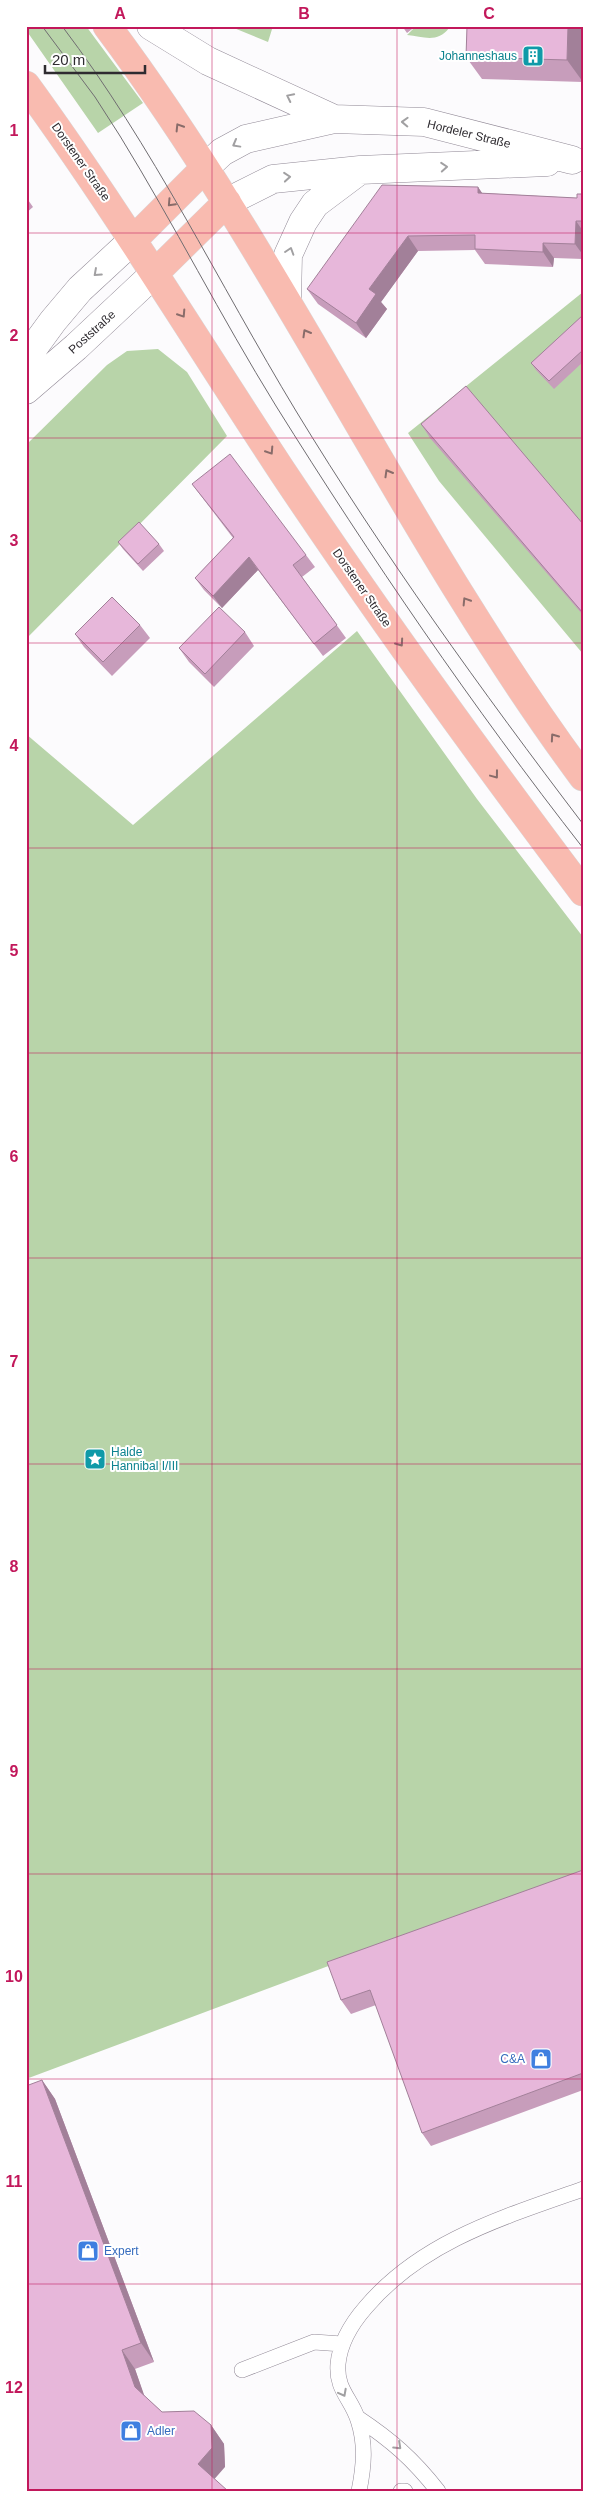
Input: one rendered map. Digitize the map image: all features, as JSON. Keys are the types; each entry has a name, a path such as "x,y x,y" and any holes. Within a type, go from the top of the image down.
{"main road":[{"path":"107,26 165,104 287,300 413,516 502,659 583,777"},
{"name":"Dorstener Straße","path":"26,85 81,160 357,582 479,755 583,892"},
{"path":"134,240 205,168"},
{"path":"156,273 227,202"}],"street":[{"name":"Hordeler Straße","path":"151,26 208,61 334,119"},
{"name":"Hordeler Straße","path":"205,168 222,152 246,139 334,119 424,122 577,161"},
{"name":"Hordeler Straße","path":"227,202 273,179 360,170 577,161"},
{"path":"287,300 288,255 302,222 315,204 360,170"},
{"path":"26,358 52,321 80,289 134,240"},
{"name":"Poststraße","path":"26,390 156,273"}],"lane":[{"path":"359,2491 364,2448 358,2418 340,2388 338,2365 342,2344 356,2318 382,2288 418,2259 448,2241 484,2225 583,2189"},
{"path":"242,2370 314,2342 342,2344"},
{"path":"358,2418 391,2440 417,2464 438,2491"}],"green space":[{"path":"26,26 86,26 143,103 98,133 26,30"},
{"path":"229,26 273,26 268,42"},
{"path":"416,26 449,26 449,28 440,36 430,38 407,35"},
{"path":"583,292 583,654 439,481 408,433"},
{"path":"158,349 187,372 227,436 26,639 26,445 107,365 127,351"},
{"path":"357,631 477,799 583,937 583,1871 26,2079 26,734 133,825"}],"building":[{"path":"467,26 568,26 567,60 466,57"},
{"path":"382,185 478,187 478,193 577,198 577,194 583,194 583,221 576,221 575,244 543,243 543,252 475,249 475,235 408,236 369,289 376,294 356,323 307,289"},
{"path":"583,315 583,350 549,381 531,363"},
{"path":"466,386 583,524 583,613 421,424"},
{"path":"230,454 306,555 293,565 337,625 314,644 249,557 213,596 195,578 234,537 192,484"},
{"path":"139,522 159,544 138,564 118,542"},
{"path":"112,597 140,625 103,662 75,634"},
{"path":"219,607 245,632 205,674 179,648"},
{"path":"583,1870 583,2073 422,2133 370,1990 341,2000 327,1962"},
{"path":"42,2080 141,2343 122,2350 135,2387 162,2412 194,2411 211,2425 212,2448 198,2464 228,2491 26,2491 26,2086"}],"tram line":[{"path":"42,26 95,97 120,136 276,406 348,519 462,686 583,848"},
{"path":"62,26 126,119 184,215 296,411 363,517 470,672 583,824"}],"place":[{"name":"Johanneshaus","path":"533,56"},
{"name":"Halde Hannibal I/III","path":"95,1459"},
{"name":"C&A","path":"541,2059"},
{"name":"Expert","path":"88,2251"},
{"name":"Adler","path":"131,2431"}]}
